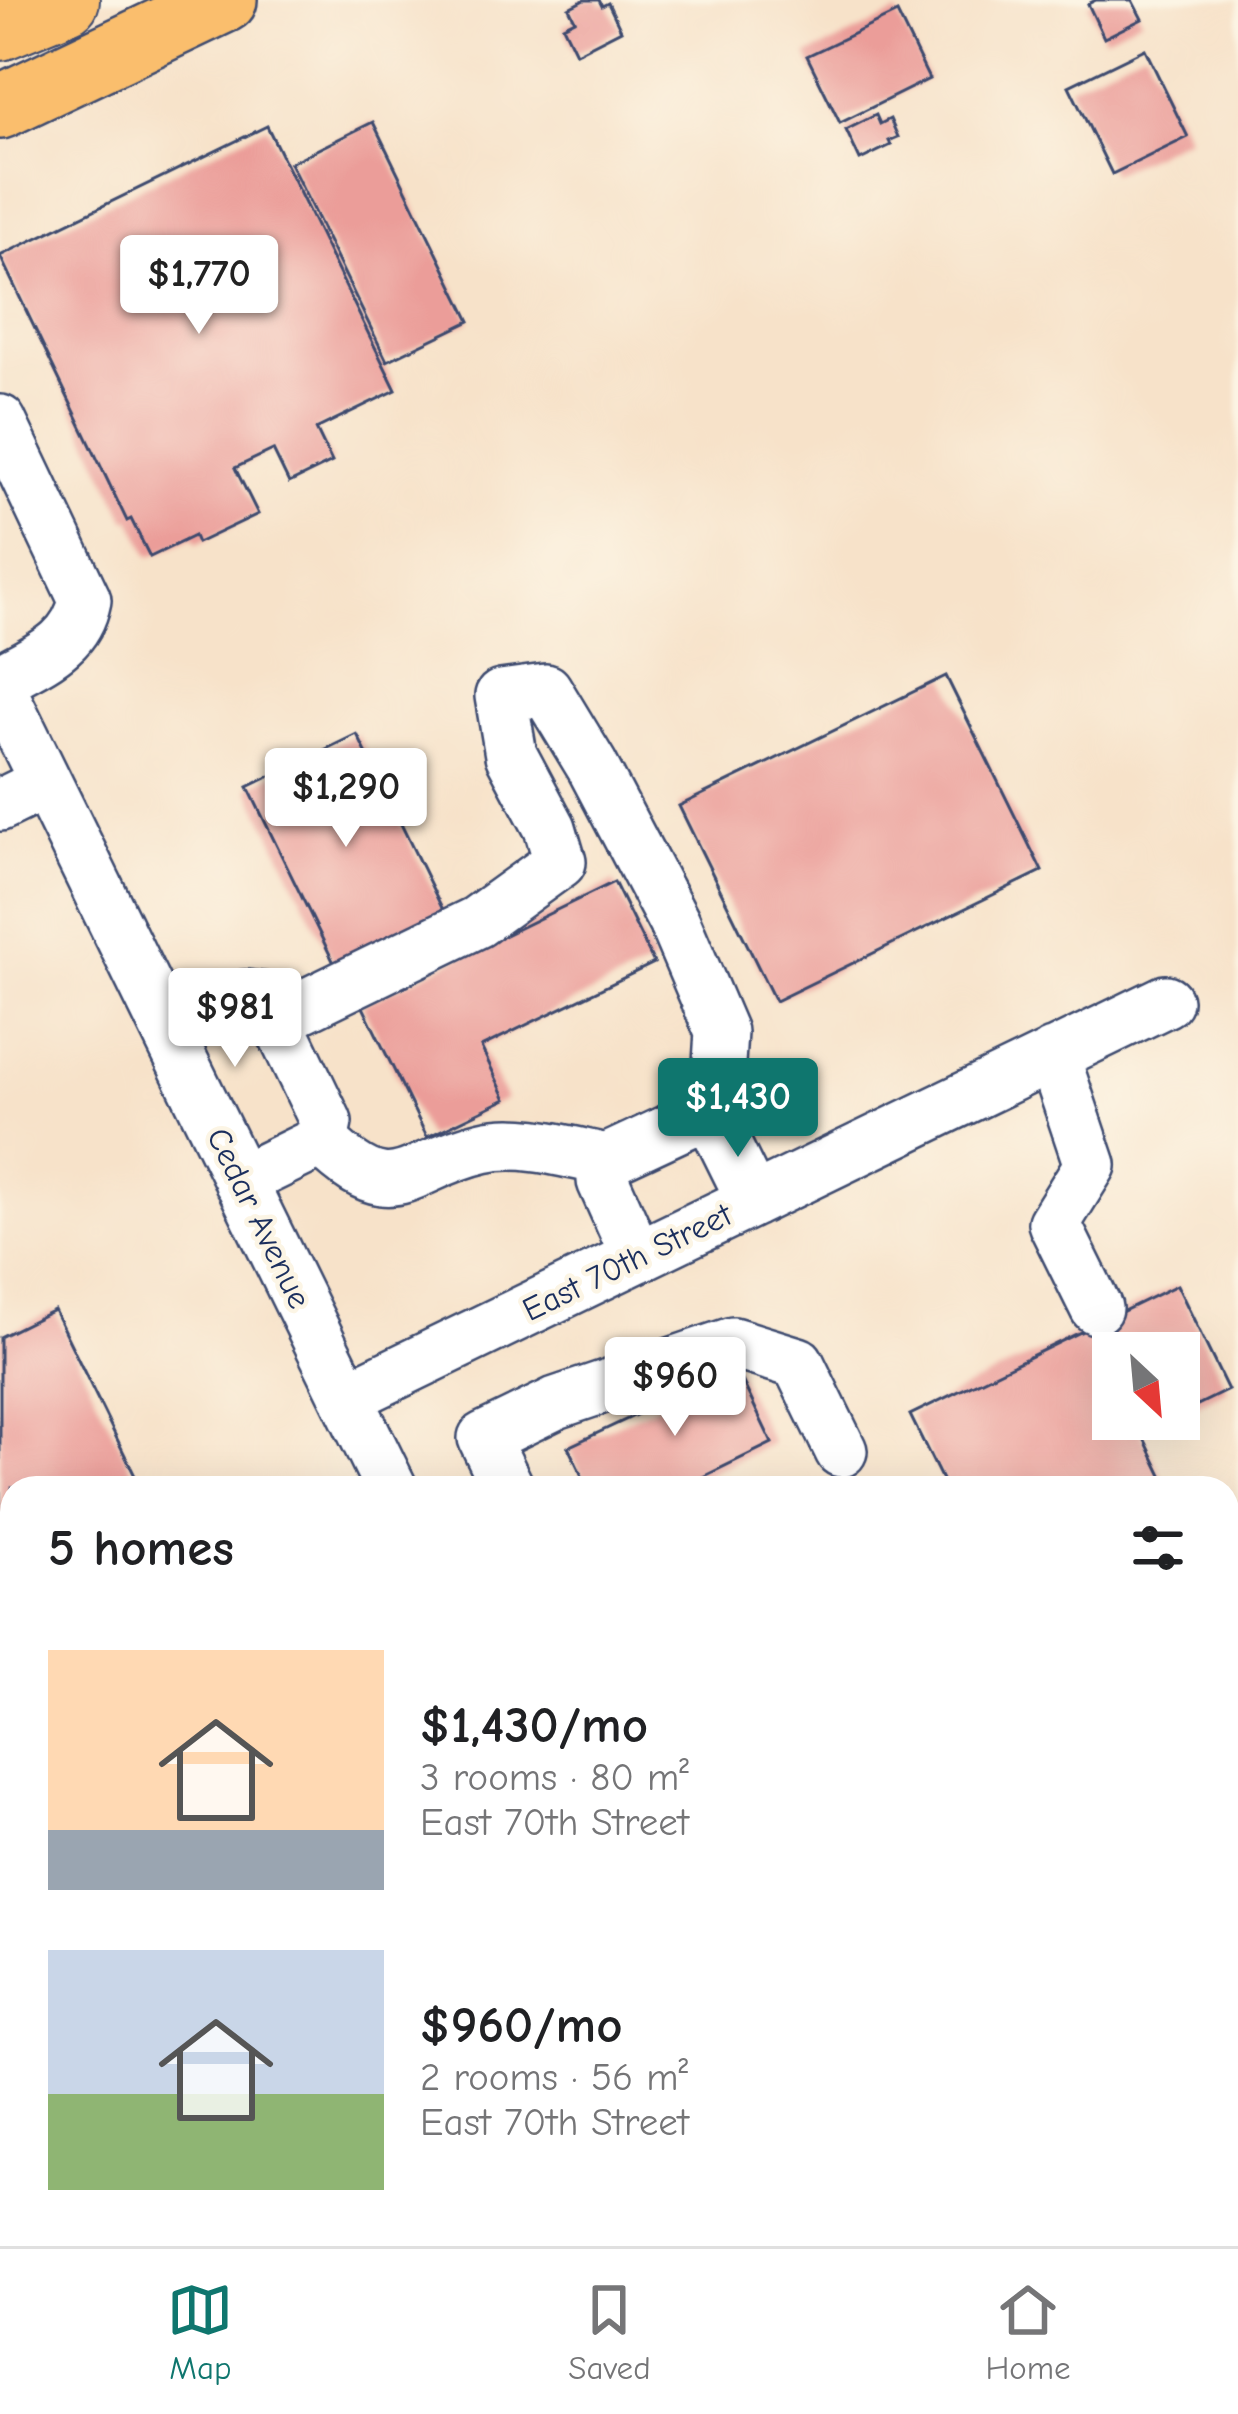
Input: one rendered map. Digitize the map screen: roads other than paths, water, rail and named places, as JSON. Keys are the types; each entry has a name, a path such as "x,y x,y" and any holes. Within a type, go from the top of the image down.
{"highway":[{"path":"0,27 66,0"}],"main road":[{"path":"0,107 225,0"}],"street":[{"path":"0,421 85,600 80,624 70,637 0,680"},
{"name":"Cedar Avenue","path":"0,689 385,1476"},
{"path":"277,1019 477,922 560,862 550,828 511,755 501,696 546,690 674,922 721,1032 715,1124 753,1201"},
{"path":"0,806 45,783"},
{"path":"168,1032 245,996 267,999 326,1122 322,1141"},
{"name":"East 70th Street","path":"347,1397 1166,1000"},
{"path":"1053,1055 1090,1165 1054,1223 1096,1308"},
{"path":"322,1141 348,1166 388,1182 486,1146 547,1148 606,1160 694,1119 715,1124"},
{"path":"240,1181 322,1141"},
{"path":"606,1160 603,1181 637,1257"},
{"path":"502,1476 484,1438 556,1403 734,1343 799,1363 841,1450"}]}
